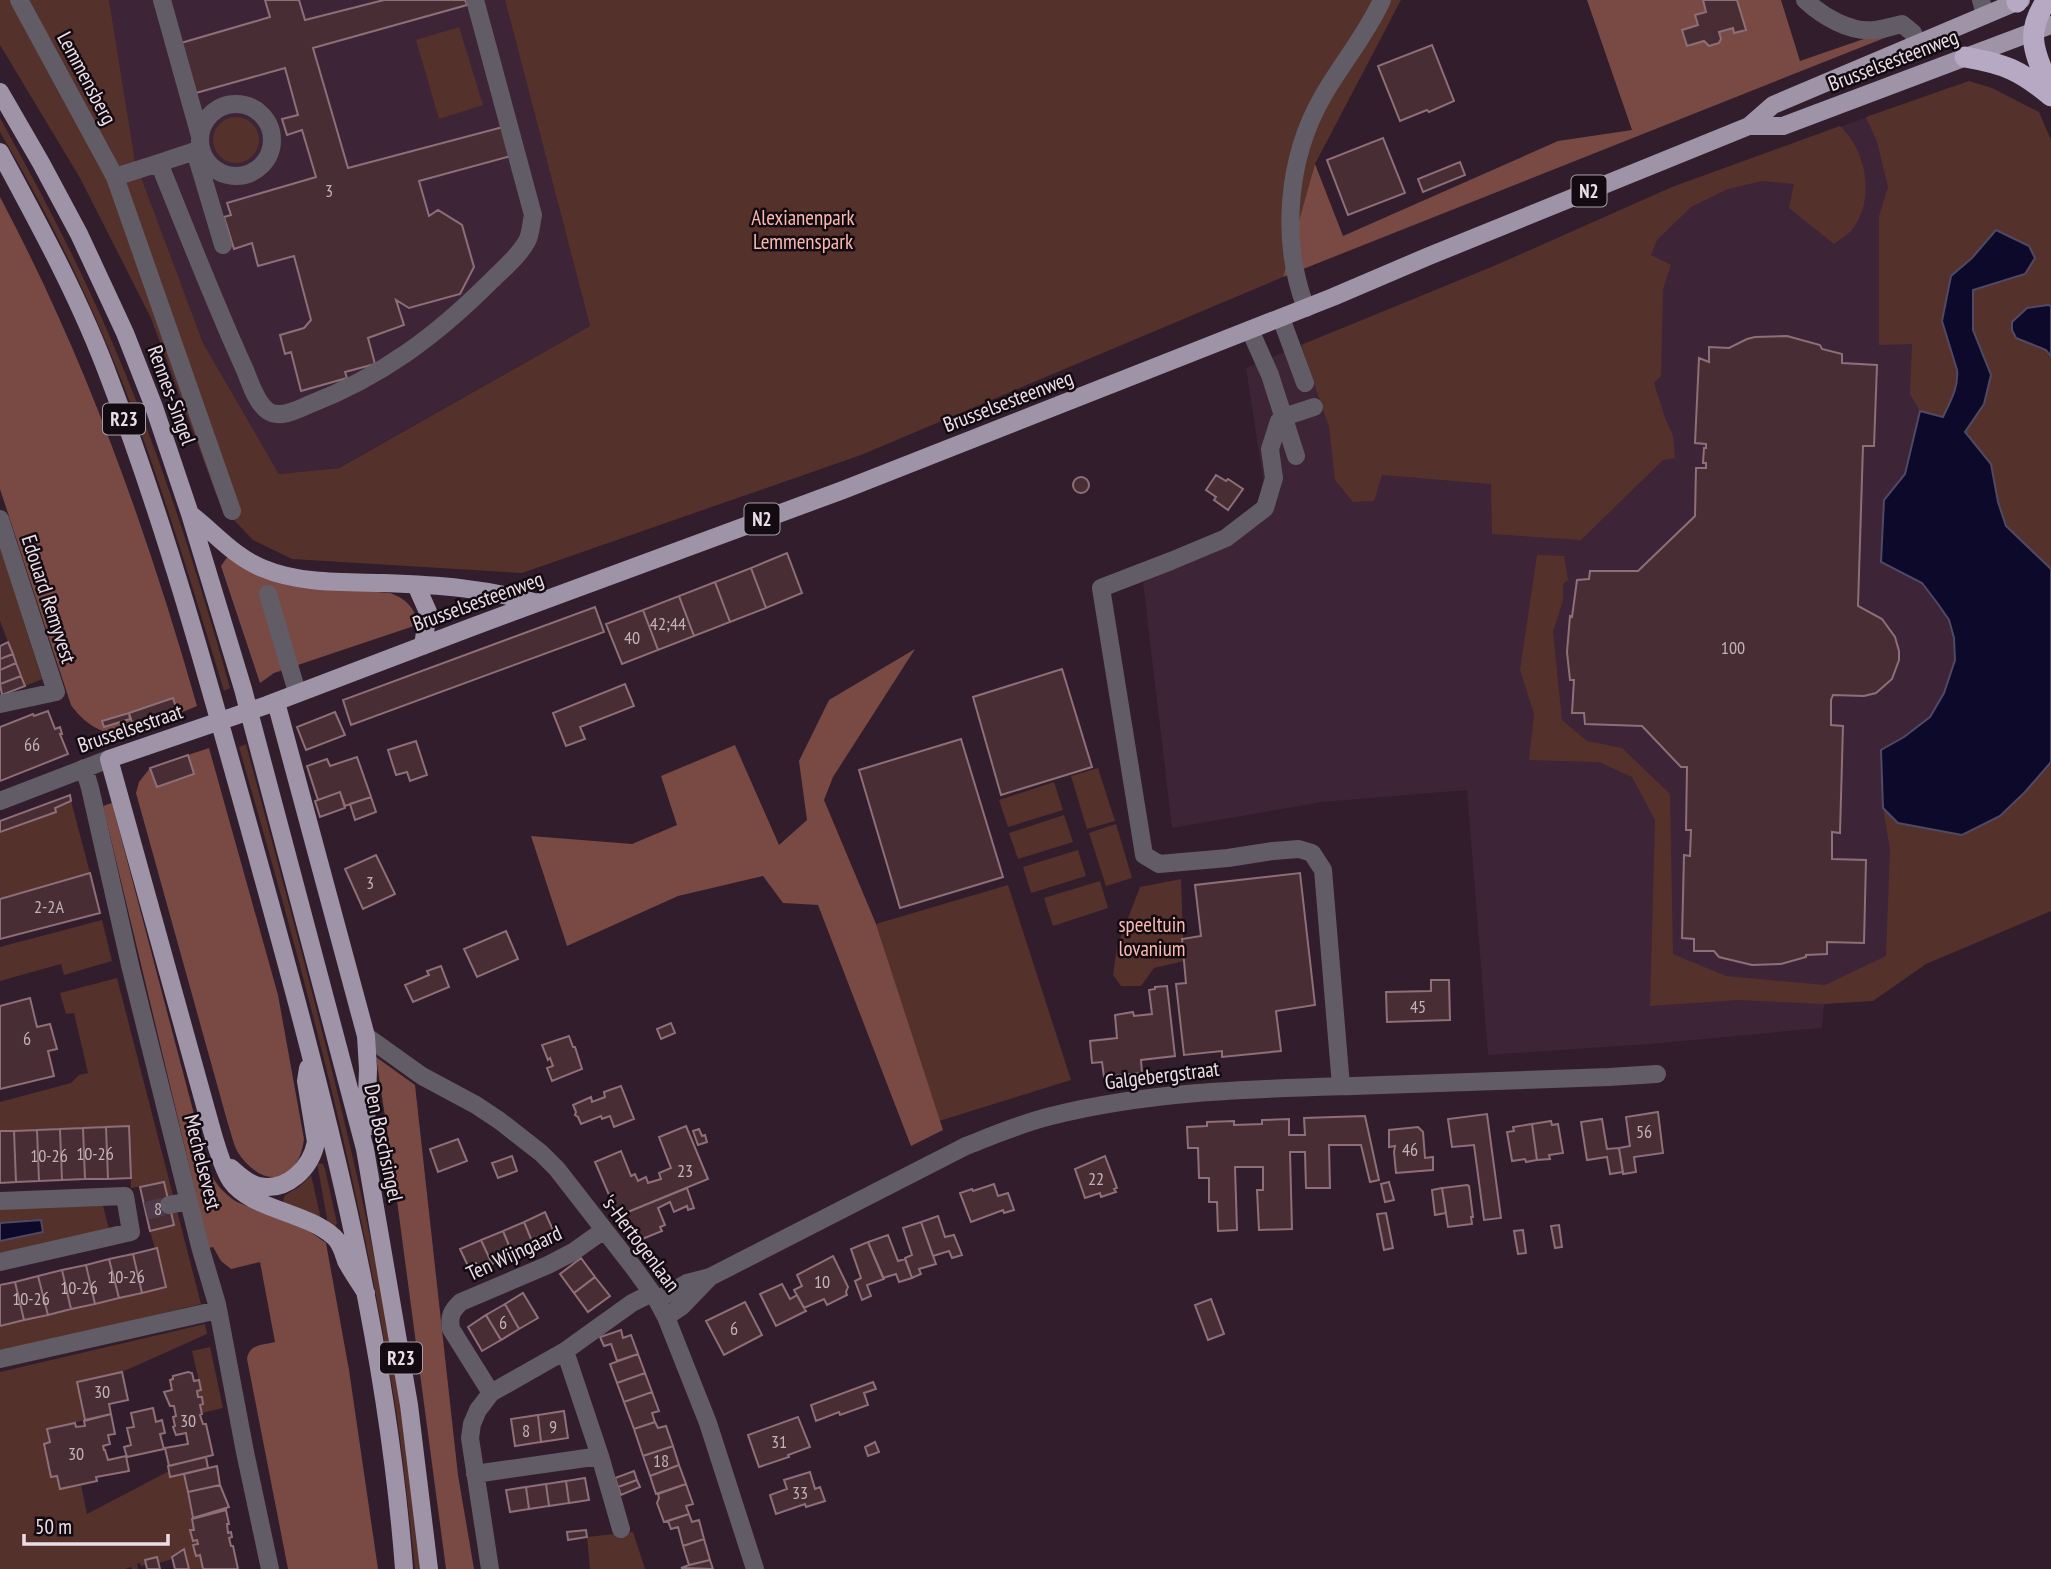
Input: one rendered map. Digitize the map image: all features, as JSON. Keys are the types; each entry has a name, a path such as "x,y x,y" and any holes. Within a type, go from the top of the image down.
{"highway":[{"path":"2047,0 2040,10 2041,29 2035,52 2051,94"},
{"path":"1965,57 2003,65 2051,94"}],"main road":[{"name":"Brusselsesteenweg","path":"276,702 842,490 1306,308 1749,126 1773,105 1917,44 1983,8 2019,1"},
{"name":"Brusselsesteenweg","path":"1749,126 1783,126 2041,29"},
{"name":"Rennes-Singel","path":"0,92 47,174 104,286 154,407 190,514 256,734"},
{"name":"R23","path":"0,152 45,235 110,378 163,530 226,744 311,1054 366,1293 386,1412 404,1569"},
{"path":"190,514 234,552 263,569 286,576 336,582 475,589 504,593 537,603"},
{"path":"416,584 428,612 423,646"},
{"path":"276,702 366,1036 368,1069 365,1149"},
{"name":"Brusselsestraat","path":"109,760 276,702"},
{"name":"Den Boschsingel","path":"256,734 365,1149 409,1405 429,1569"},
{"path":"109,760 212,1131 230,1181 246,1195 310,1221 335,1237 366,1293"},
{"path":"223,1161 248,1181 259,1186 279,1186 301,1171 314,1151 316,1142 306,1081 311,1054"}],"street":[{"name":"Lemmensberg","path":"19,0 114,177 232,511"},
{"path":"162,0 223,245"},
{"path":"159,163 232,341 259,401 268,412 281,414 294,411 363,381 434,334 512,260 527,240 533,215 475,0"},
{"path":"1306,308 1296,282 1294,265 1290,224 1293,180 1306,131 1322,96 1362,37 1381,0"},
{"path":"1805,0 1828,17 1852,27 1873,31 1902,24 1913,33 1917,44"},
{"path":"114,177 159,163 198,146"},
{"path":"1281,318 1305,383"},
{"path":"1250,330 1270,375 1296,456"},
{"path":"1314,407 1279,421 1270,449 1274,478 1265,508 1226,538 1101,588 1144,855 1160,864 1299,849 1312,853 1323,870 1341,1086"},
{"name":"Edouard Remyvest","path":"0,519 56,692 0,704"},
{"path":"268,594 297,692"},
{"name":"Brusselsestraat","path":"0,801 109,760"},
{"name":"Mechelsevest","path":"84,768 130,965 218,1310 244,1452 270,1569"},
{"name":"'s-Hertogenlaan","path":"366,1036 422,1076 476,1105 522,1138 557,1169 655,1296 708,1423 755,1569"},
{"name":"Galgebergstraat","path":"655,1296 710,1277 966,1146 1049,1116 1150,1097 1234,1089 1657,1074"},
{"path":"0,1201 125,1196 137,1213 131,1232 0,1262"},
{"path":"169,1205 189,1200"},
{"name":"Ten Wijngaard","path":"491,1393 451,1329 449,1319 453,1309 461,1302 573,1252 604,1230"},
{"name":"Galgebergstraat","path":"666,1317 682,1306 710,1277"},
{"path":"491,1569 470,1438 478,1410 491,1393 565,1351 632,1303 655,1296"},
{"path":"0,1359 218,1310"},
{"path":"565,1351 621,1529"},
{"path":"475,1474 600,1456"}],"shaded area":[{"path":"109,0 505,0 590,326 338,468 279,474 203,343 135,161"},
{"path":"1587,0 1781,0 1800,61 1881,33 1887,37 1283,277 1315,164 1343,236 1558,141 1632,130"},
{"path":"1951,87 2051,246 2051,893 1826,985 1822,1028 1488,1055 1467,790 1322,802 1172,828 1143,583 1247,518 1265,491 1246,368 1494,266 1672,187"},
{"path":"0,197 60,320 112,446 157,575 197,706 178,714 173,698 103,721 105,727 130,719 134,728 118,733 96,728 84,720 71,705 0,489"},
{"path":"1996,230 2029,246 2035,258 2025,274 1973,290 1973,330 1991,375 1984,404 1965,432 1991,464 1998,502 2006,526 2051,569 2051,762 2000,816 1962,835 1898,823 1883,808 1881,750 1930,717 1944,693 1955,660 1954,638 1949,620 1938,604 1922,583 1881,562 1884,500 1905,474 1920,411 1943,417 1955,388 1957,370 1942,321 1951,276 1972,258"},
{"path":"2051,306 2051,356 2046,350 2016,338 2012,330 2012,322 2027,308"},
{"path":"228,556 300,586 390,593 409,605 415,614 417,625 274,673 260,683 221,566"},
{"path":"915,649 833,777 824,800 876,924 943,1130 911,1146 818,905 783,903 763,876 678,896 567,946 531,836 632,844 677,825 661,776 735,745 779,845 807,820 799,761 829,700"},
{"path":"209,748 278,995 304,1139 294,1166 277,1177 257,1172 234,1145 136,793 139,782 150,768 157,787 194,774 188,755"},
{"path":"112,803 209,1171 228,1196 237,1202 309,1231 326,1243 349,1370 378,1569 288,1569 247,1359 254,1348 275,1342 260,1262 231,1269 221,1261 213,1247 209,1248 103,806"},
{"path":"376,1057 415,1085 458,1475 474,1569 446,1569"},
{"path":"41,1220 43,1232 0,1241 0,1223"}],"green space":[{"name":"Alexianenpark Lemmenspark","path":"0,0 109,0 135,161 203,343 279,474 339,468 590,326 505,0 1401,0 1315,164 1283,277 861,455 522,573 292,559 253,540 231,517 216,494 151,318 80,178 0,45"},
{"path":"459,27 483,105 439,119 416,40"},
{"path":"1969,81 1992,88 2039,112 2051,140 2051,569 2006,527 1998,502 1943,417 1920,411 1910,394 1912,344 1879,345 1879,216 1888,187 1877,142 1866,117"},
{"path":"236,117 252,124 259,140 252,156 236,163 220,156 213,140 220,124"},
{"path":"0,118 78,266 130,385 200,586 230,688 224,691 170,517 120,377 56,234 0,132"},
{"path":"1840,126 1857,149 1862,162 1866,191 1859,219 1851,231 1834,244 1789,208 1794,184 1762,181 1728,189 1691,207 1657,240 1651,255 1671,265 1663,289 1661,376 1654,383 1673,436 1675,458 1663,460 1581,540 1492,534 1491,484 1382,475 1374,501 1353,502 1335,480 1329,427 1301,345 1494,266 1672,187"},
{"path":"0,547 42,679 25,686 0,621"},
{"path":"1537,555 1564,556 1568,580 1563,584 1563,600 1553,632 1562,720 1587,741 1622,748 1670,794 1673,954 1726,976 1825,985 1886,956 1890,849 1883,808 1898,823 2000,816 2051,762 2051,911 1926,964 1873,1001 1824,1004 1738,1000 1650,1006 1655,820 1632,777 1599,762 1529,760 1534,714 1520,670"},
{"path":"246,744 328,1055 365,1211 395,1369 413,1494 420,1569 415,1569 395,1403 361,1220 304,982 239,747"},
{"path":"1098,768 1115,821 1087,829 1071,776"},
{"path":"1054,782 1063,810 1008,827 999,800"},
{"path":"71,801 90,873 0,899 0,832 56,812 55,808"},
{"path":"1064,815 1073,842 1018,859 1009,833"},
{"path":"1116,824 1132,878 1106,886 1089,833"},
{"path":"1078,850 1086,876 1031,893 1023,867"},
{"name":"speeltuin lovanium","path":"1181,879 1184,961 1154,968 1141,986 1121,986 1113,975 1117,947 1140,887"},
{"path":"1100,881 1108,908 1053,926 1044,898"},
{"path":"1008,885 1071,1080 939,1121 876,924"},
{"path":"102,920 112,961 64,975 61,964 0,981 0,947"},
{"path":"117,978 201,1304 0,1352 0,1326 166,1287 150,1231 174,1225 164,1182 131,1188 129,1126 0,1131 0,1102 71,1083 79,1075 88,1073 74,1013 66,1014 60,993"},
{"path":"317,1163 323,1164 325,1169 337,1223 334,1228 328,1224"},
{"path":"311,1175 321,1219 283,1201 285,1195 299,1187"},
{"path":"102,1202 109,1229 0,1254 0,1207"},
{"path":"205,1324 207,1334 122,1372 77,1382 85,1420 47,1429 50,1442 44,1444 60,1489 81,1485 87,1514 169,1471 184,1474 194,1530 191,1530 193,1541 197,1540 198,1544 193,1545 196,1556 200,1555 203,1569 189,1569 183,1550 177,1552 178,1555 172,1559 159,1563 157,1557 145,1560 146,1565 137,1564 138,1569 0,1569 0,1372"},
{"path":"210,1347 223,1408 202,1413 202,1397 198,1397 197,1391 201,1390 192,1351"},
{"path":"633,1532 645,1569 590,1569 587,1537"}],"building":[{"path":"265,0 299,0 305,20 384,0 465,0 467,5 313,48 348,168 503,127 511,156 419,181 429,216 438,210 462,225 474,267 460,294 409,308 396,300 404,325 368,338 375,364 345,372 347,378 301,391 291,352 285,354 280,335 304,328 311,320 294,256 258,266 252,243 234,249 224,217 231,215 227,203 316,177 302,130 287,135 282,119 298,115 285,68 196,93 181,43 270,17"},
{"path":"1703,0 1737,0 1746,30 1734,33 1733,28 1719,32 1719,43 1709,46 1704,41 1687,46 1682,30 1698,25 1695,15 1706,12"},
{"path":"1432,45 1454,101 1400,121 1378,66"},
{"path":"1383,138 1405,193 1348,215 1327,160"},
{"path":"1460,162 1465,175 1423,192 1418,179"},
{"path":"1787,336 1842,354 1842,363 1877,365 1874,446 1863,446 1858,606 1882,619 1895,637 1899,660 1892,679 1876,693 1864,696 1833,695 1831,700 1831,725 1843,726 1840,833 1832,832 1832,859 1866,860 1864,943 1827,942 1827,954 1806,955 1781,964 1752,965 1719,957 1714,951 1694,951 1694,939 1682,938 1684,855 1690,856 1691,830 1686,830 1687,767 1681,767 1642,726 1585,724 1584,713 1572,713 1574,680 1570,680 1567,652 1577,580 1589,579 1590,571 1638,571 1695,516 1696,468 1706,468 1706,463 1703,463 1706,444 1695,443 1699,358 1709,362 1709,347 1729,348 1755,337"},
{"path":"1216,475 1243,489 1228,510 1206,490"},
{"path":"1081,477 1087,479 1087,491 1081,493 1075,491 1073,485 1075,479"},
{"path":"787,553 802,593 766,608 751,568"},
{"path":"751,568 766,608 730,622 715,582"},
{"path":"715,582 730,622 694,636 679,596"},
{"path":"679,596 694,636 658,650 643,610"},
{"path":"595,607 604,632 351,725 343,700"},
{"path":"643,610 658,650 622,664 606,624"},
{"path":"8,642 13,654 0,659 0,646"},
{"path":"13,654 16,663 0,670 0,659"},
{"path":"16,663 21,676 0,684 0,670"},
{"path":"1062,669 1092,767 1001,795 973,697"},
{"path":"21,676 25,686 2,695 0,684"},
{"path":"625,684 634,706 580,727 585,739 566,746 553,713"},
{"path":"173,698 178,714 134,728 129,713"},
{"path":"48,711 55,729 60,727 68,754 0,781 0,727"},
{"path":"335,712 345,735 306,750 297,727"},
{"path":"129,713 130,719 104,727 102,721"},
{"path":"961,739 1003,877 900,908 859,770"},
{"path":"416,741 427,775 410,781 407,772 396,775 388,750"},
{"path":"188,755 194,774 157,787 150,768"},
{"path":"357,757 371,797 345,806 340,792 318,800 307,766 327,759 330,766"},
{"path":"340,792 345,808 320,817 315,801"},
{"path":"70,795 71,801 55,808 56,812 0,832 0,821"},
{"path":"371,797 376,812 355,820 350,804"},
{"path":"376,855 395,894 363,909 345,869"},
{"path":"90,873 100,913 0,939 0,899"},
{"path":"1300,873 1315,1005 1276,1011 1281,1051 1222,1057 1222,1051 1184,1055 1176,984 1186,983 1182,939 1201,936 1195,885"},
{"path":"506,931 518,959 477,977 464,949"},
{"path":"441,966 449,987 413,1002 405,985 429,975 427,971"},
{"path":"1431,980 1449,980 1450,1020 1387,1022 1386,992 1431,991"},
{"path":"1167,986 1175,1056 1141,1060 1142,1073 1104,1077 1102,1062 1092,1063 1090,1041 1117,1038 1115,1015 1133,1012 1134,1016 1152,1014 1149,990"},
{"path":"30,998 37,1027 50,1024 57,1049 48,1051 54,1076 0,1089 0,1006"},
{"path":"671,1023 675,1033 661,1039 657,1029"},
{"path":"569,1036 582,1069 552,1081 547,1068 553,1066 542,1045"},
{"path":"621,1086 634,1119 614,1127 610,1116 602,1119 601,1116 581,1124 573,1105 591,1097 592,1102 605,1097 604,1092"},
{"path":"1658,1112 1663,1153 1634,1157 1636,1172 1623,1174 1619,1148 1630,1146 1626,1117"},
{"path":"1487,1114 1501,1218 1484,1220 1474,1145 1452,1147 1448,1119"},
{"path":"1365,1116 1379,1180 1370,1182 1361,1145 1329,1145 1330,1188 1306,1188 1305,1152 1290,1152 1292,1229 1259,1230 1257,1190 1263,1190 1263,1167 1235,1167 1237,1230 1218,1231 1217,1202 1209,1202 1209,1178 1199,1178 1198,1148 1188,1148 1187,1127 1207,1126 1207,1122 1262,1124 1262,1120 1289,1119 1289,1135 1305,1135 1304,1118"},
{"path":"1602,1119 1607,1149 1619,1148 1623,1172 1610,1174 1607,1157 1587,1160 1581,1122"},
{"path":"1551,1121 1552,1125 1558,1124 1563,1153 1549,1155 1550,1159 1537,1160 1532,1124"},
{"path":"1532,1124 1537,1160 1512,1161 1507,1132 1514,1131 1513,1127"},
{"path":"129,1126 131,1178 108,1179 106,1127"},
{"path":"686,1126 708,1179 618,1216 595,1162 621,1151 631,1176 635,1174 638,1181 646,1177 648,1183 661,1179 659,1173 671,1168 659,1137"},
{"path":"106,1127 108,1179 85,1179 83,1128"},
{"path":"1418,1127 1423,1132 1425,1158 1433,1157 1433,1170 1396,1173 1395,1146 1389,1147 1389,1130"},
{"path":"83,1128 85,1179 62,1180 60,1129"},
{"path":"60,1129 62,1180 39,1181 37,1130"},
{"path":"699,1129 707,1142 698,1145 693,1131"},
{"path":"37,1130 39,1181 16,1182 14,1131"},
{"path":"0,1131 14,1131 16,1182 0,1183"},
{"path":"458,1139 467,1161 438,1172 430,1149"},
{"path":"512,1156 517,1171 498,1178 492,1163"},
{"path":"1105,1156 1117,1188 1114,1189 1116,1192 1085,1198 1075,1169"},
{"path":"164,1182 174,1225 150,1231 140,1187"},
{"path":"1389,1182 1394,1200 1385,1202 1381,1184"},
{"path":"994,1184 998,1196 1008,1193 1014,1210 1004,1213 1003,1210 971,1222 960,1193"},
{"path":"1467,1185 1472,1224 1448,1227 1442,1188"},
{"path":"687,1188 694,1208 688,1210 687,1206 674,1212 670,1202 658,1208 665,1225 660,1227 662,1231 635,1242 630,1230 625,1233 618,1216"},
{"path":"1442,1188 1446,1213 1435,1215 1432,1190"},
{"path":"545,1212 556,1237 534,1246 524,1222"},
{"path":"1386,1213 1393,1248 1384,1250 1377,1214"},
{"path":"938,1216 945,1237 954,1235 962,1255 952,1258 949,1251 933,1256 921,1222"},
{"path":"524,1222 534,1246 513,1255 503,1231"},
{"path":"921,1222 936,1264 919,1269 921,1274 912,1278 905,1258 912,1255 903,1228"},
{"path":"1559,1225 1562,1247 1555,1248 1551,1226"},
{"path":"1523,1230 1526,1253 1518,1254 1514,1231"},
{"path":"503,1231 513,1255 492,1264 481,1240"},
{"path":"888,1235 898,1261 905,1259 912,1278 899,1282 896,1274 883,1278 868,1242"},
{"path":"481,1240 492,1264 479,1270 476,1263 468,1266 460,1249"},
{"path":"868,1242 884,1279 867,1285 871,1296 862,1300 855,1281 861,1278 851,1249"},
{"path":"157,1248 166,1287 142,1293 133,1254"},
{"path":"133,1254 142,1293 119,1298 109,1259"},
{"path":"833,1256 848,1287 847,1295 827,1305 824,1299 804,1308 794,1290 802,1286 797,1275"},
{"path":"581,1258 595,1277 574,1293 560,1274"},
{"path":"109,1259 119,1298 95,1304 86,1265"},
{"path":"86,1265 95,1304 71,1309 62,1270"},
{"path":"62,1270 71,1309 48,1315 38,1276"},
{"path":"38,1276 48,1315 24,1320 15,1282"},
{"path":"595,1277 610,1296 588,1312 574,1293"},
{"path":"15,1282 24,1320 0,1326 0,1285"},
{"path":"782,1284 790,1299 797,1295 806,1311 776,1326 760,1294"},
{"path":"523,1293 538,1318 519,1329 505,1304"},
{"path":"1211,1299 1224,1334 1208,1340 1195,1305"},
{"path":"745,1302 762,1335 724,1355 706,1321"},
{"path":"505,1304 519,1329 501,1340 486,1315"},
{"path":"486,1315 501,1340 482,1351 468,1327"},
{"path":"621,1330 623,1338 631,1335 638,1354 617,1361 611,1344 604,1346 600,1337"},
{"path":"638,1354 645,1373 617,1383 610,1364"},
{"path":"122,1372 128,1400 109,1404 111,1414 85,1420 77,1382"},
{"path":"192,1373 194,1381 199,1380 201,1390 197,1391 198,1397 202,1397 203,1404 200,1405 200,1415 203,1424 206,1424 213,1455 169,1466 165,1448 188,1444 186,1433 176,1435 173,1427 173,1417 176,1416 174,1406 170,1406 164,1392 172,1390 170,1380 173,1376"},
{"path":"645,1373 652,1392 624,1402 617,1383"},
{"path":"873,1382 876,1389 864,1393 868,1405 816,1421 811,1405"},
{"path":"652,1392 659,1411 652,1413 655,1422 634,1429 624,1402"},
{"path":"153,1408 156,1422 162,1420 165,1433 160,1434 164,1449 127,1457 124,1447 131,1445 127,1428 134,1427 131,1413"},
{"path":"564,1411 568,1438 541,1442 538,1415"},
{"path":"111,1414 115,1434 108,1435 110,1444 103,1446 104,1450 108,1460 126,1456 129,1471 96,1477 97,1481 60,1489 57,1476 51,1477 44,1444 50,1442 47,1429 75,1423 76,1427 85,1426 84,1421"},
{"path":"538,1415 541,1442 515,1446 511,1419"},
{"path":"798,1417 810,1447 759,1467 748,1435"},
{"path":"655,1422 658,1428 666,1426 673,1446 643,1456 634,1429"},
{"path":"875,1442 879,1452 868,1456 865,1447"},
{"path":"673,1446 679,1465 650,1476 643,1456"},
{"path":"206,1457 208,1468 170,1477 168,1466"},
{"path":"679,1465 686,1484 656,1494 650,1476"},
{"path":"217,1466 220,1485 188,1492 184,1474"},
{"path":"634,1471 637,1480 618,1487 615,1478"},
{"path":"810,1472 815,1489 820,1487 825,1501 806,1507 805,1504 776,1514 770,1495 787,1489 784,1480"},
{"path":"585,1478 589,1500 569,1503 566,1481"},
{"path":"637,1480 640,1487 621,1495 618,1487"},
{"path":"566,1481 569,1503 549,1506 546,1484"},
{"path":"546,1484 549,1506 529,1509 526,1487"},
{"path":"686,1484 693,1504 686,1506 689,1514 664,1522 657,1503 658,1494"},
{"path":"220,1485 229,1507 193,1518 188,1492"},
{"path":"526,1487 529,1509 510,1512 506,1490"},
{"path":"226,1510 228,1533 231,1532 232,1537 229,1538 238,1569 203,1569 200,1555 196,1556 193,1545 198,1544 197,1540 193,1541 190,1530 194,1530 192,1519"},
{"path":"689,1514 692,1522 699,1520 704,1539 683,1546 678,1527 671,1529 668,1521"},
{"path":"586,1530 587,1537 568,1540 567,1532"},
{"path":"704,1539 710,1560 689,1565 683,1546"},
{"path":"184,1549 189,1569 175,1569 172,1557"},
{"path":"157,1557 160,1569 147,1569 145,1560"},
{"path":"710,1560 713,1569 681,1568 689,1565"}],"tunnel":[{"path":"146,1211 169,1205"}]}
